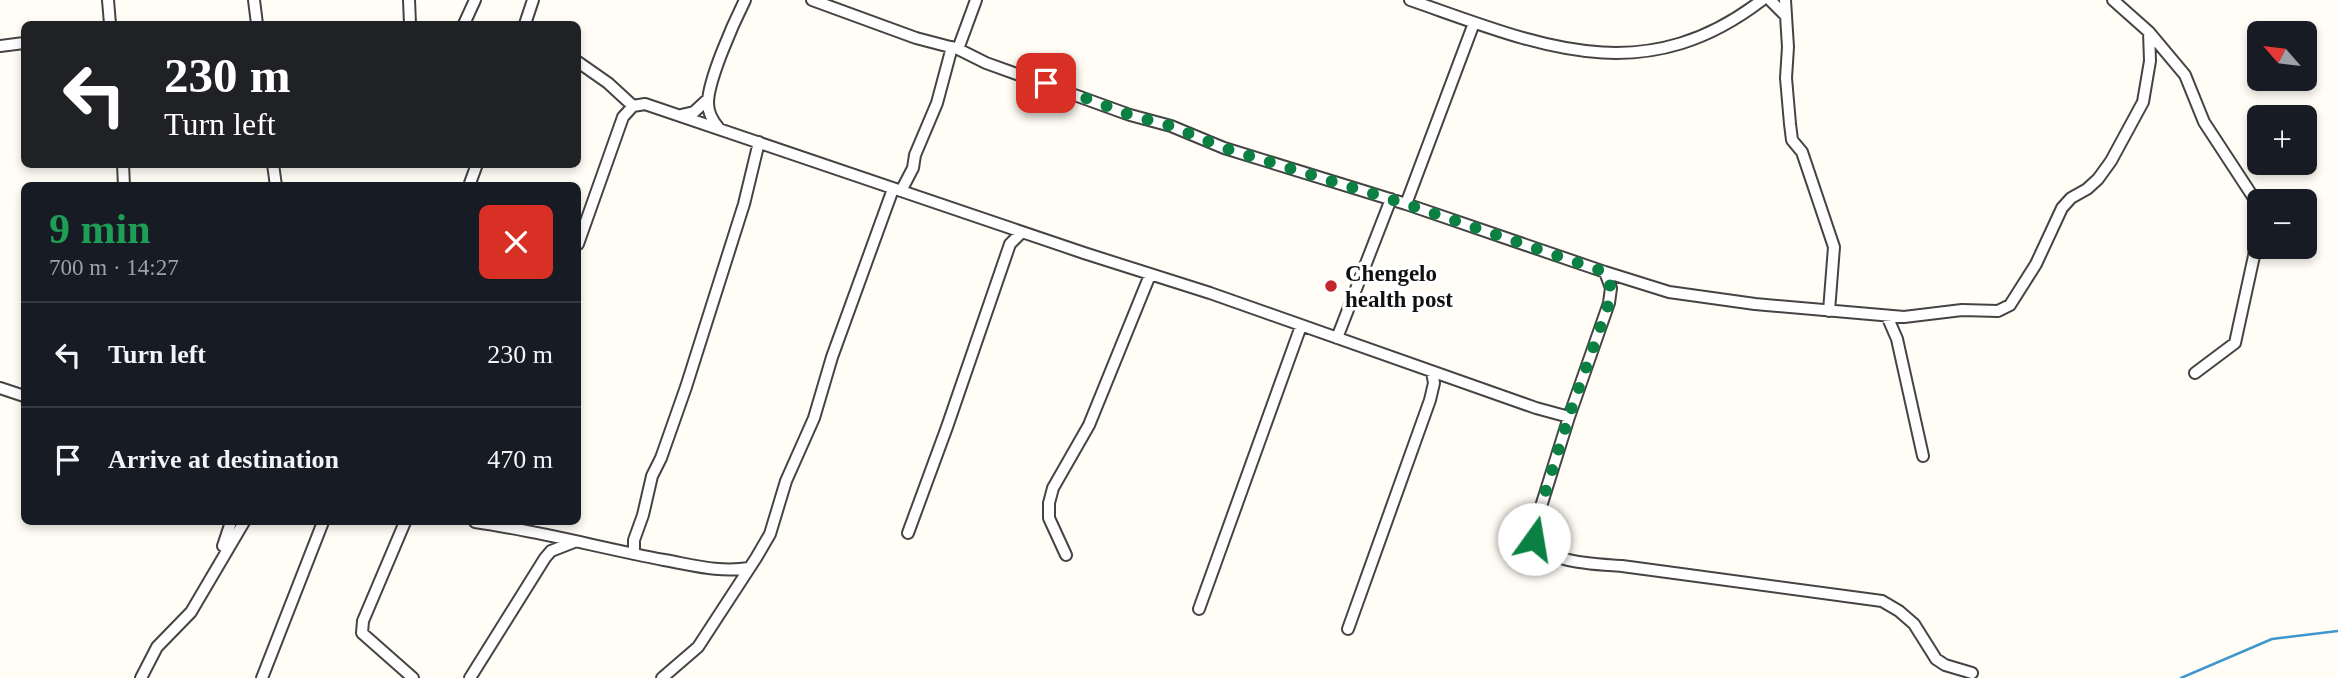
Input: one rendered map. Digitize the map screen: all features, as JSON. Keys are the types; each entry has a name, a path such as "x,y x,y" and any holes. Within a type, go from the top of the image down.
{"street":[{"path":"108,0 110,21"},
{"path":"254,0 257,21"},
{"path":"409,0 410,21"},
{"path":"465,21 475,0"},
{"path":"526,21 533,0"},
{"path":"718,128 709,113 708,99 728,37 745,0"},
{"path":"812,0 916,38 955,48 986,63 1130,115 1171,126 1224,148 1391,199 1669,292 1755,304 1904,317 1962,310 1998,311 2010,305 2036,264 2062,208 2071,198 2098,179 2111,161 2143,102 2150,61 2150,32"},
{"path":"662,678 698,647 770,534 786,481 814,418 832,357 897,190 913,168 955,48 976,0"},
{"path":"1409,0 1535,43 1609,54 1637,53 1689,42 1715,32 1762,0"},
{"path":"1770,0 1785,15"},
{"path":"1785,0 1788,47 1786,78 1792,140 1802,152 1834,247 1829,311"},
{"path":"2113,0 2150,32 2185,75 2204,122 2248,189"},
{"path":"1406,204 1474,23"},
{"path":"0,46 21,43"},
{"path":"581,64 608,83 633,106"},
{"path":"681,115 694,112 708,99"},
{"path":"581,236 623,117 633,106 645,104 1210,293 1536,408 1569,416"},
{"path":"634,554 634,540 652,476 671,431 730,249 759,142"},
{"path":"1337,338 1391,199"},
{"path":"1004,226 1010,244"},
{"path":"908,533 1010,244 1022,232"},
{"path":"2195,373 2235,343 2253,259"},
{"path":"1605,272 1611,288 1609,303 1569,416 1533,532 1538,546 1581,563 1622,566 1882,601 1914,624 1936,659 1945,665 1972,673"},
{"path":"1066,555 1049,518 1053,488 1089,425 1150,275"},
{"path":"1887,316 1897,339 1923,456"},
{"path":"1199,609 1301,326"},
{"path":"1348,629 1430,400 1434,383 1432,372"},
{"path":"0,388 21,395"},
{"path":"222,556 230,525"},
{"path":"141,678 157,647 191,612 242,525"},
{"path":"262,678 322,525"},
{"path":"402,525 363,621 362,633 414,678"},
{"path":"493,525 727,571 749,568"},
{"path":"547,534 551,551"},
{"path":"619,550 634,540"},
{"path":"470,678 551,551 577,541"},
{"path":"727,571 737,587"}],"waterway":[{"path":"2181,678 2272,639 2338,631"}],"place":[{"name":"Chengelo health post","path":"1331,286"}],"route":[{"path":"1046,83 1130,115 1171,126 1224,148 1406,204 1605,272 1611,288 1609,303 1569,416 1533,532 1534,539"}]}
